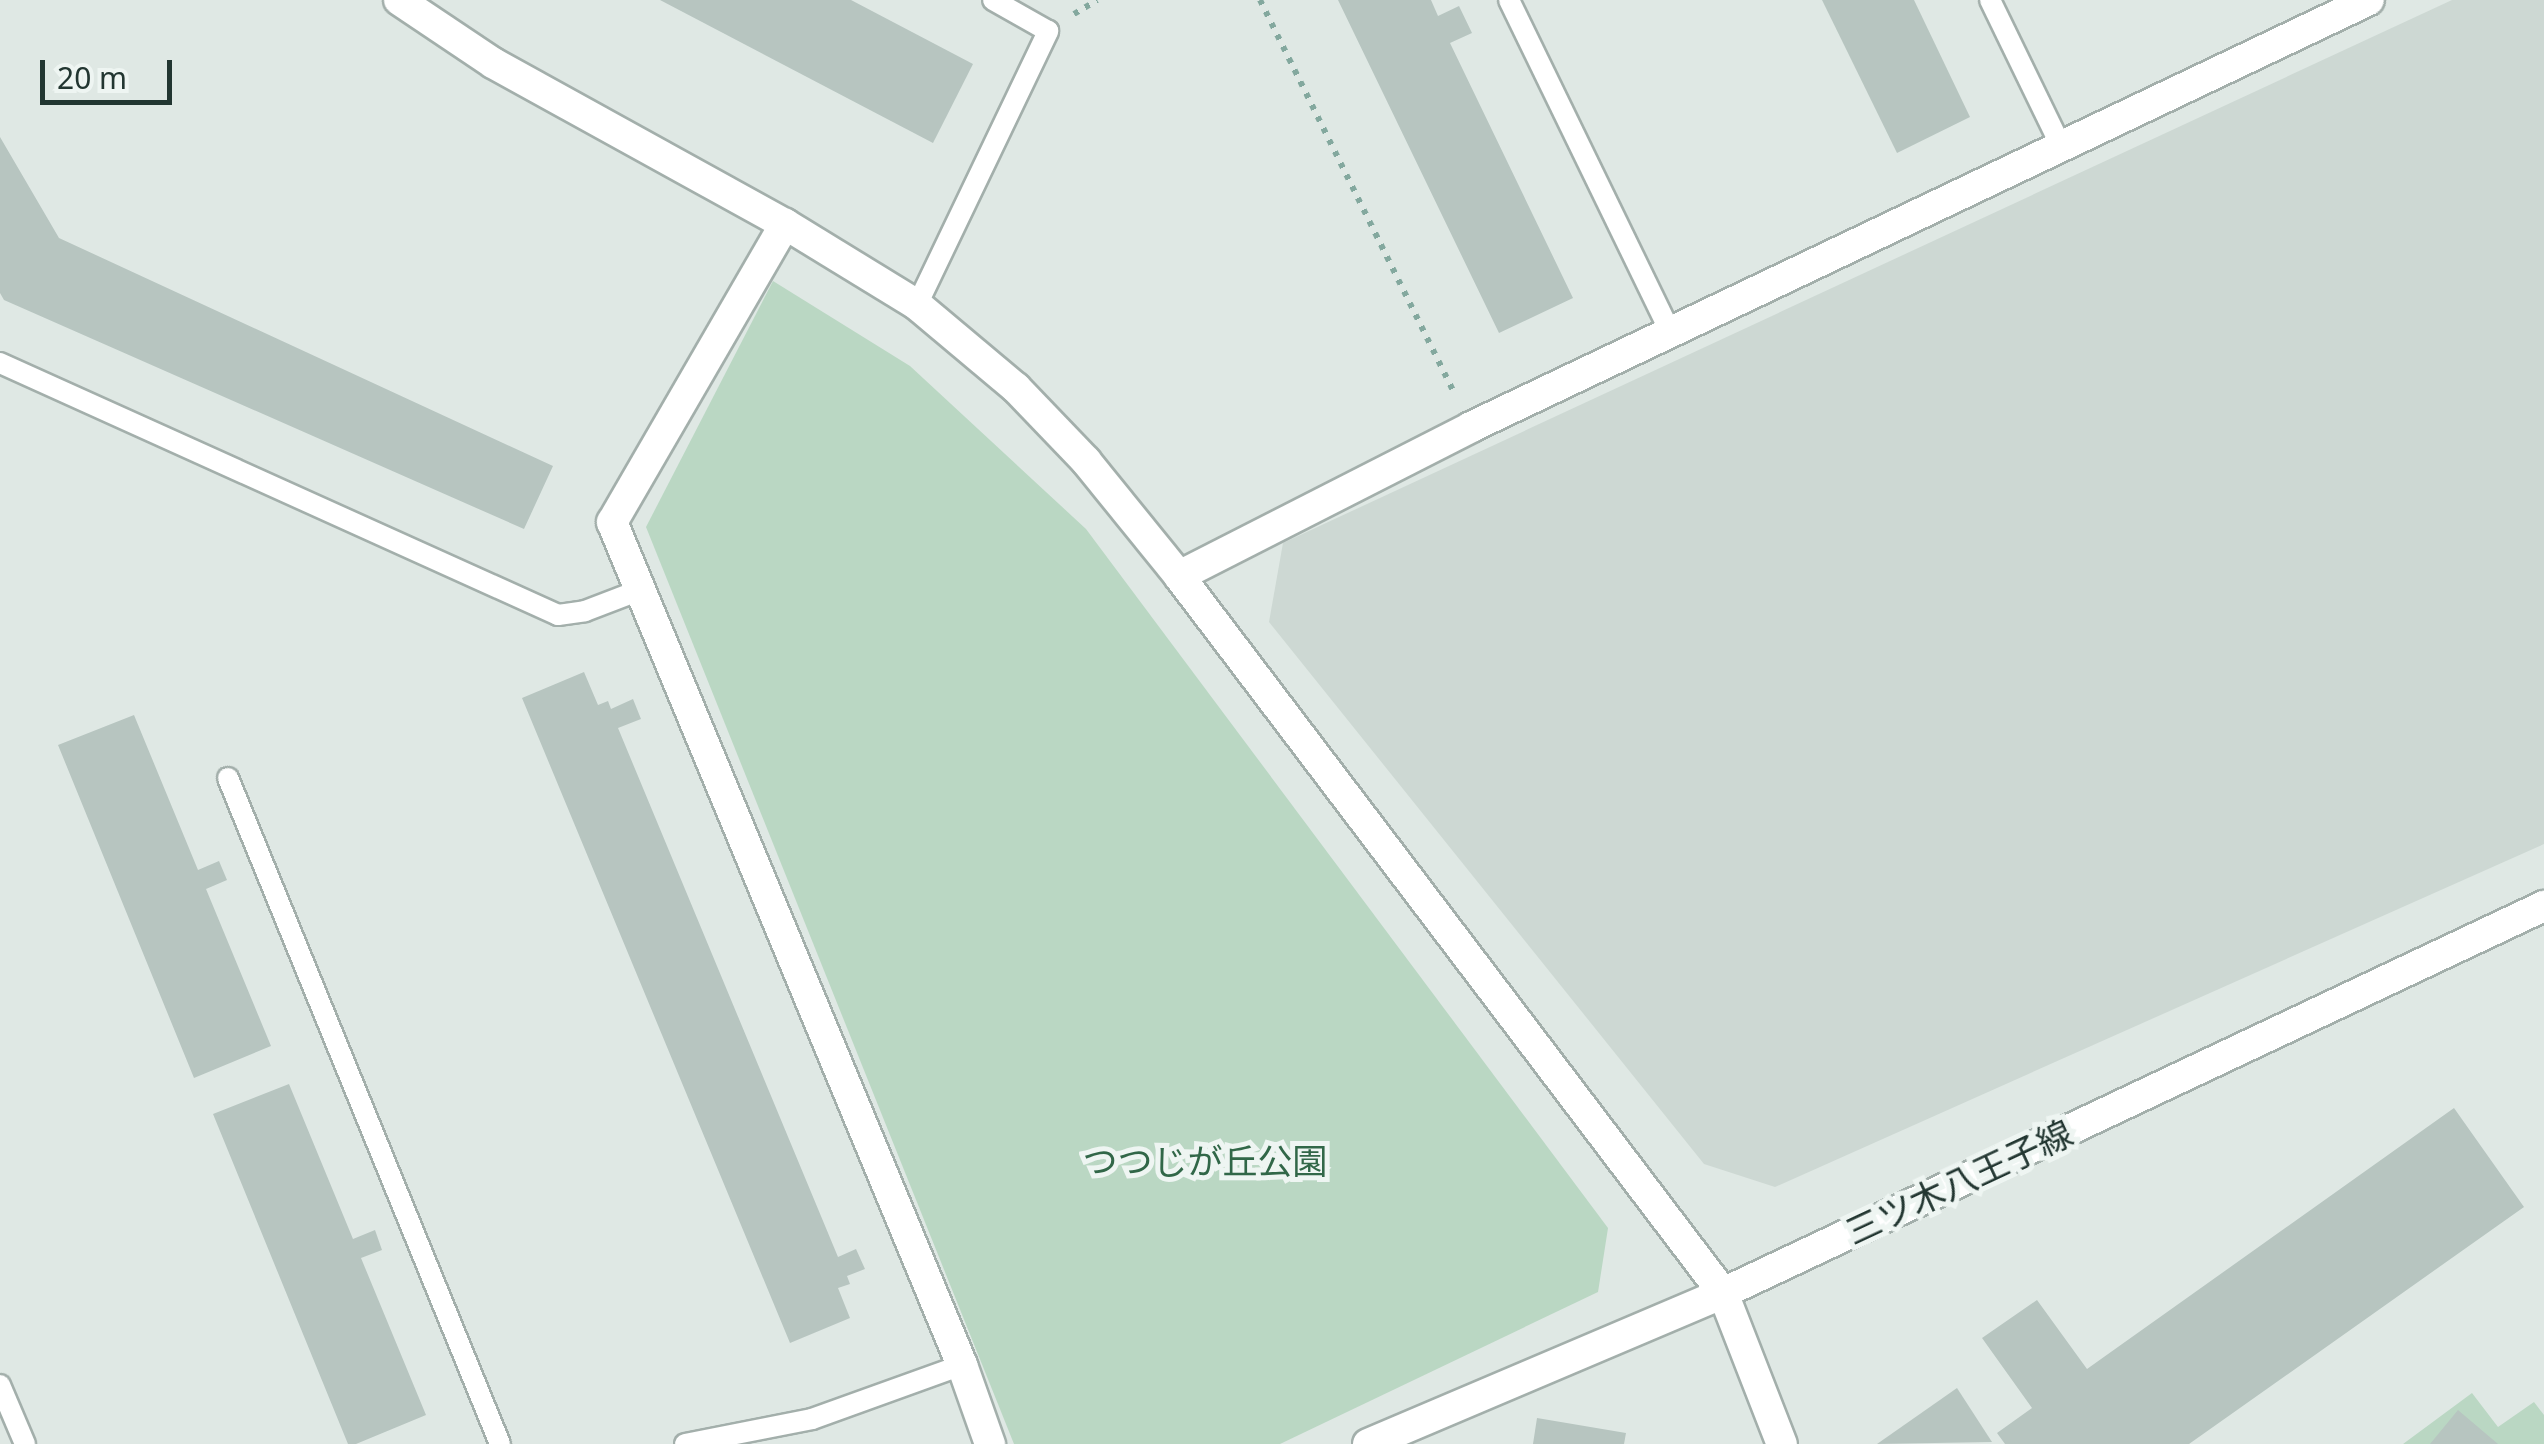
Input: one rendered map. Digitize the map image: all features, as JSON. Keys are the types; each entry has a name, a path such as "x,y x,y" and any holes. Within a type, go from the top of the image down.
{"street":[{"path":"400,0 492,63 786,224 917,304 1016,388 1086,461 1179,576 1723,1293 1782,1444"},
{"path":"1179,576 1471,427 2369,0"},
{"path":"786,224 612,522 962,1364 990,1444"},
{"name":"三ツ木八王子線","path":"1368,1444 1723,1293 2544,906"}],"lane":[{"path":"917,304 1048,30 993,0"},
{"path":"1509,0 1670,332"},
{"path":"1990,0 2061,146"},
{"path":"0,362 558,614 586,612 640,590"},
{"path":"228,778 500,1444"},
{"path":"685,1444 812,1419 962,1364"},
{"path":"0,1385 24,1444"}],"path":[{"path":"1260,0 1471,427"}],"shaded area":[{"path":"2452,0 2544,0 2544,844 1775,1187 1704,1164 1269,622 1283,543"}],"green space":[{"name":"つつじが丘公園","path":"773,281 910,366 1086,529 1608,1228 1598,1292 1280,1444 1014,1444 646,527"},
{"path":"2472,1393 2498,1427 2534,1402 2544,1415 2544,1444 2403,1444"}],"building":[{"path":"660,0 851,0 973,64 933,143"},
{"path":"1338,0 1431,0 1438,16 1459,6 1472,33 1450,43 1573,298 1499,333"},
{"path":"1822,0 1914,0 1970,117 1897,153"},
{"path":"0,137 59,238 553,466 524,529 4,300 0,293"},
{"path":"584,672 598,705 608,701 611,709 633,699 641,719 618,728 838,1257 856,1249 865,1269 847,1276 850,1284 838,1288 850,1318 790,1343 522,698"},
{"path":"134,715 198,870 219,861 227,880 206,889 271,1046 194,1078 58,745"},
{"path":"289,1084 353,1239 375,1230 382,1250 361,1258 426,1415 356,1444 348,1444 213,1114"},
{"path":"2454,1108 2524,1207 2189,1444 2005,1444 1997,1433 2032,1408 1982,1338 2037,1300 2087,1369"},
{"path":"1957,1388 1992,1442 1877,1444"},
{"path":"2458,1410 2498,1444 2430,1444"},
{"path":"1537,1418 1626,1433 1624,1444 1533,1444"}]}
